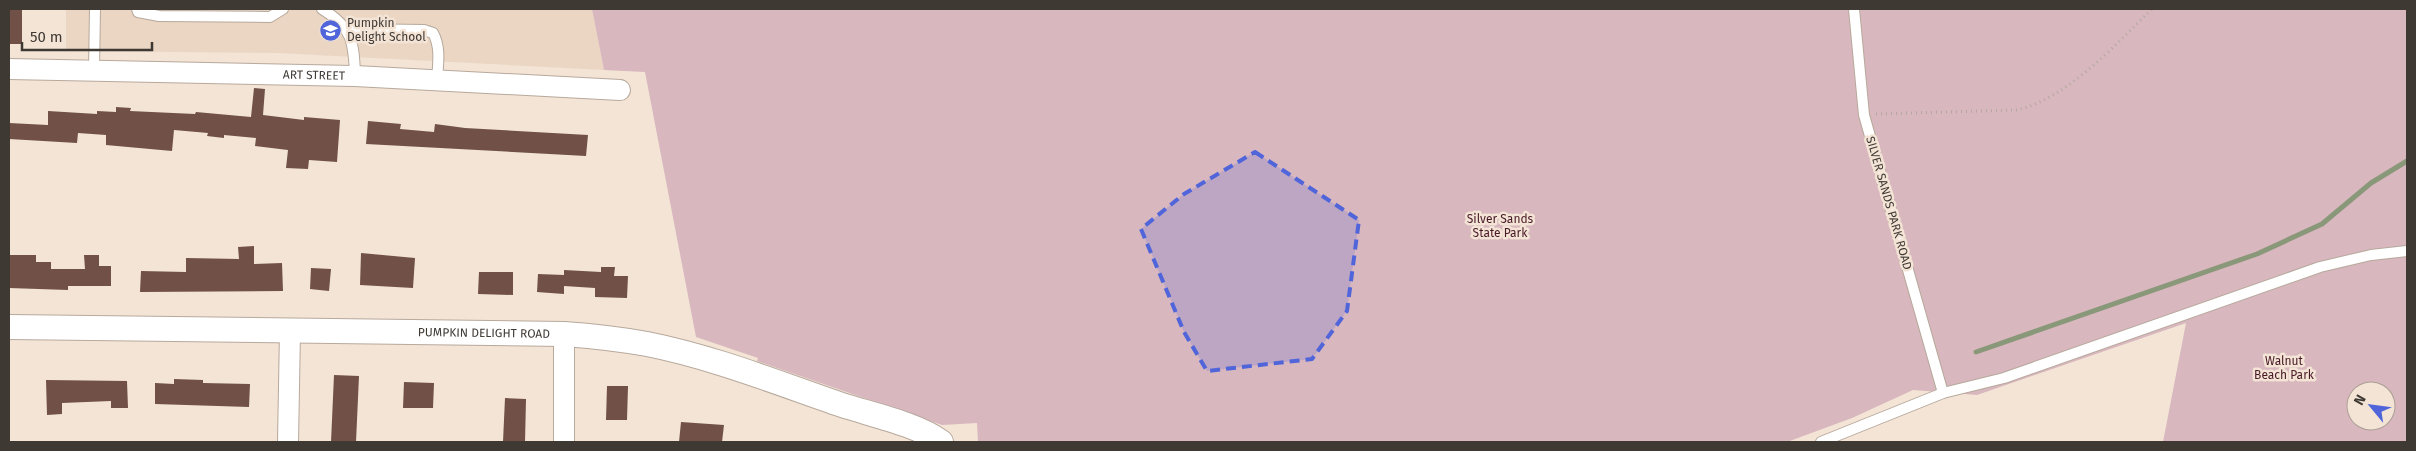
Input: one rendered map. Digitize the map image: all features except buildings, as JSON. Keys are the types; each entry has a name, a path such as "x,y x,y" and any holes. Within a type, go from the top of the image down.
{"street":[{"name":"ART STREET","path":"9,69 355,76 620,90"},
{"name":"PUMPKIN DELIGHT ROAD","path":"9,326 564,334 608,338 675,351 884,418 926,434 941,442"},
{"path":"288,442 290,331"},
{"path":"564,334 564,442"}],"lane":[{"path":"94,70 95,9"},
{"path":"136,9 138,12 159,16 270,16 284,9"},
{"path":"322,9 334,16 348,29 354,48 355,76"},
{"name":"SILVER SANDS PARK ROAD","path":"1854,9 1864,115 1943,393"},
{"path":"348,29 424,30 433,33 437,40 439,60 437,80"},
{"path":"1822,442 1943,393 2004,378 2320,266 2371,255 2407,251"}],"path":[{"path":"1864,115 1908,112 2016,110 2034,106 2086,71 2152,9"}],"highlighted area":[{"path":"1255,152 1359,220 1347,311 1312,359 1207,371 1184,332 1141,229 1184,194"}],"shaded area":[{"name":"Pumpkin Delight School","path":"66,9 592,9 604,70 277,53 66,51"}],"green space":[{"name":"Silver Sands State Park","path":"592,9 2407,9 2407,442 2163,442 2186,323 1977,395 1913,390 1852,418 1787,442 978,442 977,423 942,425 757,361 758,358 696,337 645,72 604,70"}],"waterway":[{"path":"1976,352 2257,254 2322,224 2371,183 2407,161"}],"place":[{"name":"Pumpkin Delight School","path":"331,30"}],"park label":[{"name":"Walnut Beach Park","path":"2284,368"}]}
